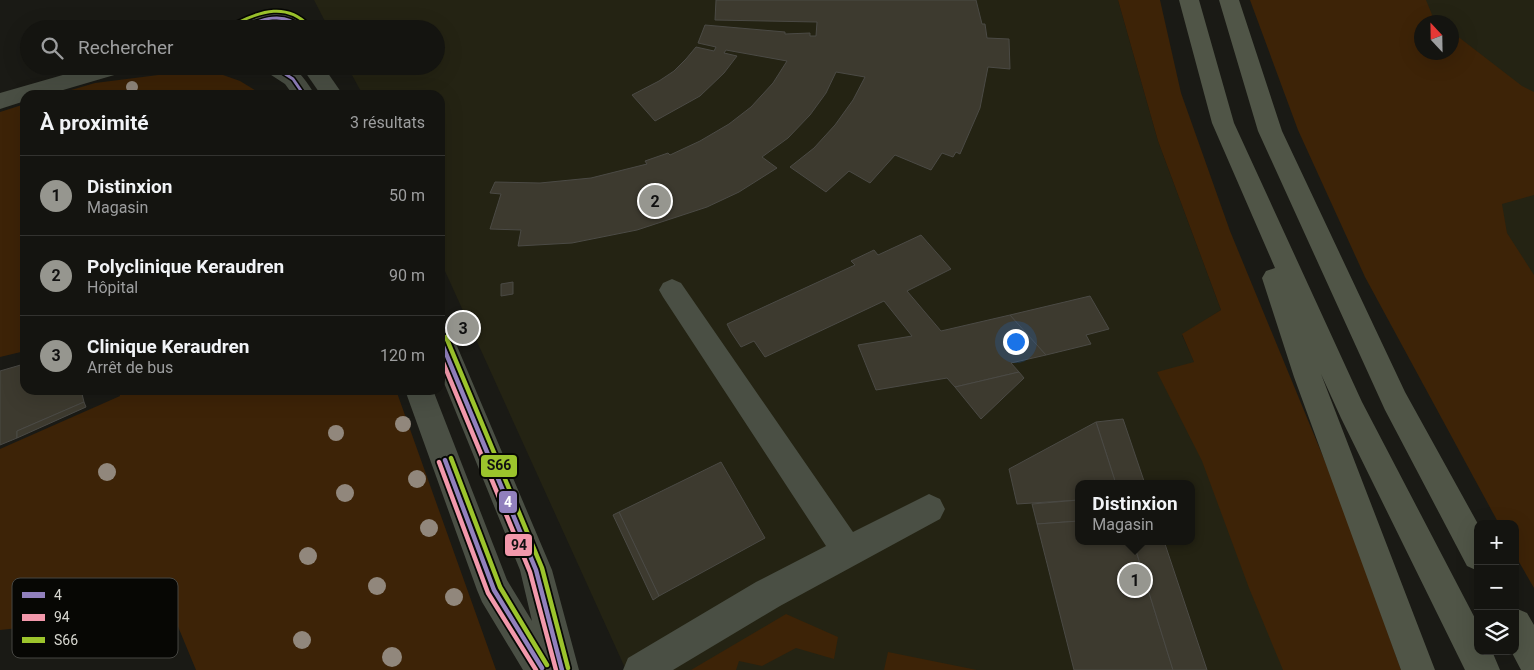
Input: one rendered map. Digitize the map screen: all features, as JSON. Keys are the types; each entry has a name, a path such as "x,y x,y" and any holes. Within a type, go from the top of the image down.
{"highway":[{"path":"1189,0 1223,123 1308,376 1418,670"},
{"path":"1229,0 1270,131 1395,401 1474,548"},
{"path":"1223,123 1351,409 1483,670"},
{"path":"1519,632 1534,659"}],"street":[{"path":"249,20 258,0"},
{"path":"261,20 279,8 296,20"},
{"path":"38,90 89,75"},
{"path":"287,75 293,79 301,90"},
{"path":"318,75 329,90"},
{"path":"0,101 20,95"},
{"path":"672,290 848,552"},
{"path":"445,351 536,570 562,670"},
{"path":"421,395 494,590 543,670"},
{"path":"640,670 768,594 929,509"}],"shaded area":[{"path":"314,0 1118,0 1158,141 1221,310 1182,335 1334,670 626,670 445,271 445,90 360,90 352,75 445,75 445,20 324,20"},
{"path":"1118,0 1160,0 1181,93 1230,231 1338,493 1401,670 1283,670 1249,588 1202,461 1157,372 1194,362 1182,334 1221,310 1158,141"},
{"path":"1250,0 1426,0 1432,15 1414,15 1414,60 1459,60 1459,37 1522,86 1534,92 1534,195 1502,204 1507,233 1534,275 1534,588 1519,562 1519,520 1497,520 1365,277 1298,130"},
{"path":"1423,0 1534,0 1534,300 1475,210 1454,60 1459,60 1459,15 1432,15"},
{"path":"158,75 223,75 240,81 255,90 71,90 95,83"},
{"path":"20,106 20,352 0,357 0,112"},
{"path":"398,395 496,670 196,670 178,626 178,578 12,578 12,629 0,630 0,449 120,396"},
{"path":"786,614 838,637 834,659 796,648 762,666 739,661 736,670 691,670"},
{"path":"888,652 977,670 884,670"}],"building":[{"path":"716,0 976,0 982,24 985,24 987,38 1009,39 1010,69 988,67 980,108 960,154 956,152 953,157 942,153 931,170 895,155 870,183 849,171 826,192 790,167 814,148 835,125 853,100 865,77 836,72 826,93 810,115 788,138 762,157 777,168 739,192 707,207 637,230 572,243 518,246 521,230 490,229 501,194 490,193 495,182 540,183 591,178 647,164 645,161 668,153 670,155 700,141 729,124 751,107 773,83 787,61 726,50 724,53 737,56 724,73 700,96 655,121 632,95 674,71 696,47 714,51 716,47 698,43 705,25 785,32 785,34 810,33 810,36 816,36 817,22 715,20"},
{"path":"921,235 951,269 907,291 941,331 1010,315 1046,355 1011,363 1019,372 955,387 947,378 876,390 858,345 912,336 884,301 765,357 754,341 741,347 727,324 855,265 851,261 874,250 878,255"},
{"path":"513,282 513,294 501,296 501,284"},
{"path":"1090,296 1109,329 1086,335 1091,344 1046,355 1010,315"},
{"path":"20,365 20,395 82,395 84,402 17,431 17,438 0,445 0,371"},
{"path":"1019,372 1024,378 981,419 955,387"},
{"path":"84,402 86,407 17,438 17,431"},
{"path":"1123,419 1144,480 1115,480 1096,422"},
{"path":"1096,422 1115,480 1075,480 1075,500 1017,504 1009,469"},
{"path":"721,462 765,538 659,596 619,512"},
{"path":"1075,500 1075,521 1037,524 1032,504"},
{"path":"619,512 659,596 653,600 613,515"},
{"path":"1075,521 1075,545 1134,545 1173,670 1074,670 1037,524"},
{"path":"1134,545 1165,545 1207,670 1173,670"}],"transit line":[{"name":"S66","path":"244,20 275,10 293,13 303,20"},
{"name":"4","path":"262,20 273,17 292,20"},
{"name":"4","path":"287,75 293,79 301,90"},
{"name":"S66","path":"446,337 542,568 568,668"},
{"name":"4","path":"445,351 536,570 562,670"},
{"name":"94","path":"445,367 530,572 556,670"},
{"name":"S66","path":"451,458 500,587 547,665"},
{"name":"4","path":"445,460 494,590 542,668"},
{"name":"94","path":"439,462 488,593 536,670"}],"place":[{"name":"Polyclinique Keraudren","path":"655,201"},
{"name":"Clinique Keraudren","path":"463,328"},
{"name":"Distinxion","path":"1135,580"}]}
